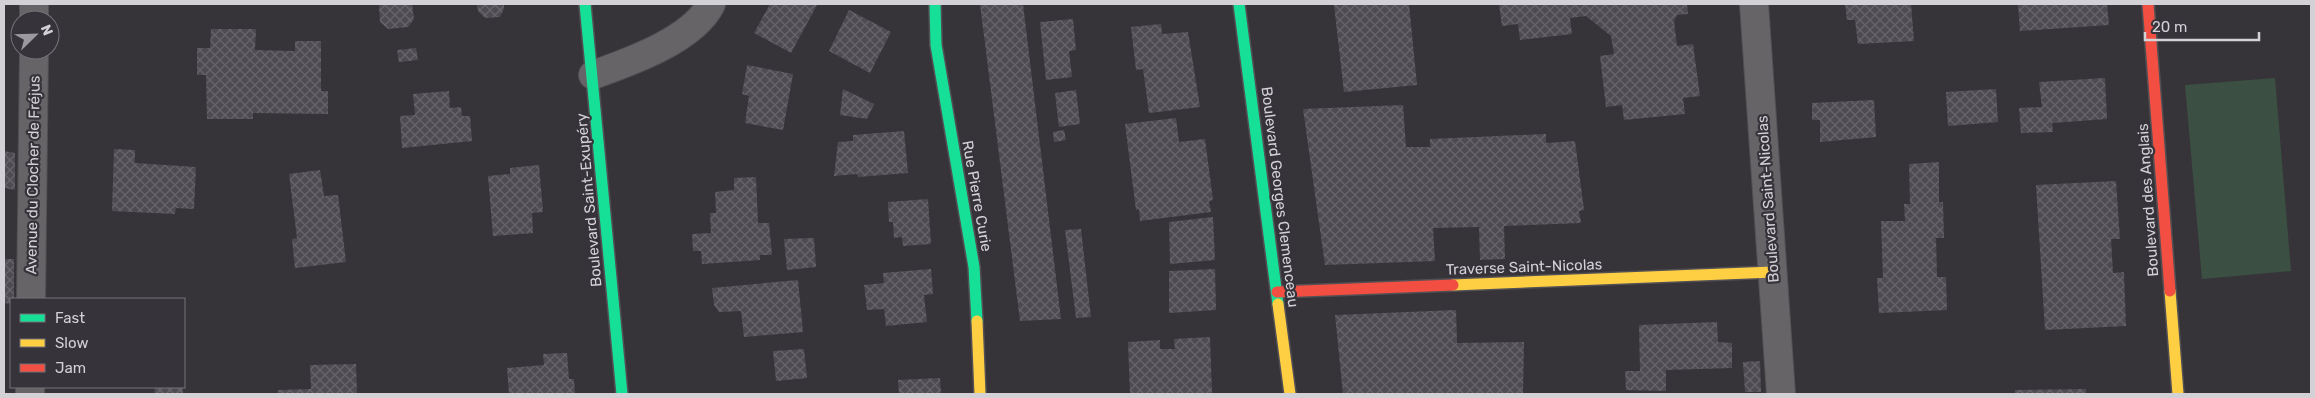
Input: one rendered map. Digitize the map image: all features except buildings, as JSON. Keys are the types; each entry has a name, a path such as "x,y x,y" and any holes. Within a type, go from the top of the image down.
{"street":[{"name":"Boulevard Saint-Exupéry","path":"585,4 622,394"},
{"path":"593,75 644,56 678,37 707,11 711,4"},
{"name":"Rue Pierre Curie","path":"935,4 936,45 974,268 980,394"},
{"name":"Boulevard Georges Clemenceau","path":"1239,4 1290,394"},
{"name":"Boulevard Saint-Nicolas","path":"1754,4 1781,394"},
{"name":"Boulevard des Anglais","path":"2148,4 2178,394"},
{"name":"Avenue du Clocher de Fréjus","path":"31,298 34,60"},
{"name":"Traverse Saint-Nicolas","path":"1277,292 1773,272"}],"green space":[{"path":"2275,78 2291,271 2202,279 2185,85"}],"traffic: fast":[{"path":"585,4 622,394"},
{"path":"935,4 936,45 974,267 977,321"},
{"path":"1239,4 1278,304"}],"traffic: slow":[{"path":"1453,285 1773,272"},
{"path":"2170,291 2178,394"},
{"path":"1278,304 1290,394"},
{"path":"977,321 980,394"}],"traffic: jam":[{"path":"2148,4 2170,291"},
{"path":"1277,292 1453,285"}]}
